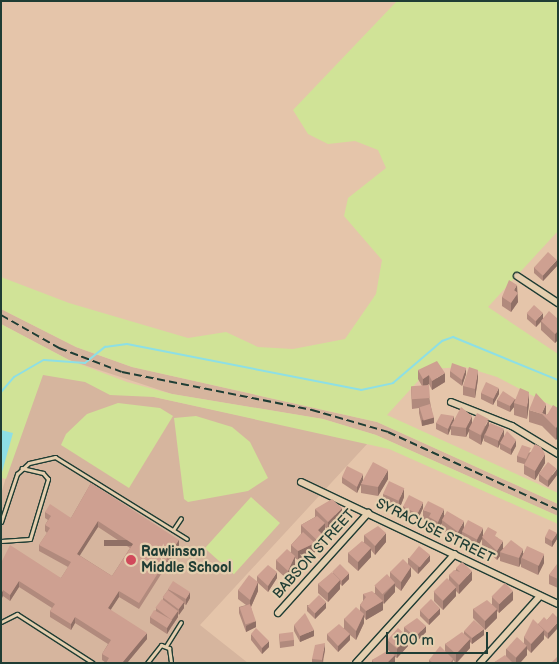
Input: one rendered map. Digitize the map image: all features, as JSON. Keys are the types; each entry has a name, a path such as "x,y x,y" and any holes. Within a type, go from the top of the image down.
{"street":[{"path":"517,276 558,303"},
{"path":"451,402 512,426 558,454"},
{"name":"SYRACUSE STREET","path":"301,482 558,604"},
{"name":"BABSON STREET","path":"278,612 368,513"},
{"path":"356,663 455,554"},
{"path":"480,663 540,596"}],"lane":[{"path":"22,468 62,458 187,539"},
{"path":"1,522 22,468"},
{"path":"1,541 30,539 48,480 43,473 22,468"},
{"path":"173,530 181,518"},
{"path":"2,620 17,614 93,663"},
{"path":"166,646 182,622"},
{"path":"147,663 157,646 166,646"},
{"path":"166,646 174,658 171,663"}],"shaded area":[{"path":"1,309 76,347 132,367 377,422 558,504 558,516 376,435 323,419 172,394 69,360 1,324"},
{"name":"Rawlinson Middle School","path":"40,366 154,397 368,443 200,625 248,663 1,663 1,494"}],"green space":[{"path":"397,1 558,1 558,231 488,307 558,354 558,409 497,377 465,367 429,369 387,415 558,493 558,504 377,422 132,367 76,347 1,309 1,277 69,303 188,338 226,332 258,347 293,349 345,339 376,294 382,260 344,216 348,198 386,168 378,150 355,141 328,144 308,134 293,110"},
{"path":"1,324 69,360 127,382 172,394 323,419 376,435 558,516 558,524 389,449 154,397 110,395 85,382 43,375 6,479 1,478"},
{"path":"118,403 160,408 173,416 129,488 61,445 66,434 87,414"},
{"path":"196,416 232,427 250,442 268,478 248,491 188,502 184,499 174,418"},
{"path":"251,497 280,523 234,574 205,548"}],"water":[{"path":"1,430 13,433 2,472 1,472"}],"building":[{"path":"548,252 557,260 543,276 534,268"},
{"path":"509,280 517,285 514,290 518,293 511,303 502,297"},
{"path":"534,305 543,313 536,321 527,313"},
{"path":"549,311 558,319 558,331 555,334 541,321"},
{"path":"437,361 445,373 432,381 429,375 423,379 418,370"},
{"path":"452,363 466,368 462,380 450,371"},
{"path":"469,367 478,370 475,389 463,386"},
{"path":"486,382 499,388 494,399 481,393"},
{"path":"429,385 430,398 412,399 411,386"},
{"path":"520,388 529,392 527,407 514,403"},
{"path":"503,391 515,399 510,406 497,400"},
{"path":"536,393 546,404 542,413 547,415 553,405 558,408 558,425 556,428 542,414 529,410"},
{"path":"430,404 434,417 424,421 419,407"},
{"path":"461,407 472,416 466,428 451,426"},
{"path":"477,413 489,419 480,435 469,429"},
{"path":"441,414 454,416 448,429 436,423"},
{"path":"490,423 504,429 499,441 485,435"},
{"path":"507,431 516,440 511,449 500,443"},
{"path":"535,444 541,447 545,454 535,471 524,465"},
{"path":"522,445 531,448 526,459 517,456"},
{"path":"373,462 388,470 378,487 361,484"},
{"path":"548,462 557,469 547,481 539,474"},
{"path":"347,466 363,474 357,487 342,477"},
{"path":"389,481 404,488 398,501 383,494"},
{"path":"91,483 179,540 139,603 119,591 108,608 147,633 122,663 106,663 109,658 102,654 111,640 75,617 71,624 50,611 55,604 19,581 10,595 3,590 1,594 1,563 10,545 61,578 71,562 39,545 50,528 45,525 51,516 45,512 50,504 71,518","holes":["98,521 133,544 112,576 77,554"]},
{"path":"409,495 423,502 417,514 403,507"},
{"path":"332,499 342,508 328,522 315,509"},
{"path":"428,501 444,509 438,522 429,517 431,513 423,510"},
{"path":"447,511 464,521 458,532 442,520"},
{"path":"317,516 325,523 318,530 325,537 320,543 301,525"},
{"path":"468,520 483,528 477,539 462,531"},
{"path":"378,526 386,533 375,546 364,535"},
{"path":"488,527 497,532 495,536 503,541 497,551 482,537"},
{"path":"549,529 557,533 552,541 545,537"},
{"path":"303,532 315,543 298,551 291,545"},
{"path":"511,540 523,549 519,558 500,552"},
{"path":"362,541 371,548 358,562 348,553"},
{"path":"419,546 430,555 420,567 409,558"},
{"path":"527,546 544,554 539,566 522,558"},
{"path":"287,549 295,556 288,571 276,560"},
{"path":"403,559 411,567 401,582 390,572"},
{"path":"462,562 472,571 459,585 449,575 454,570 460,572 456,568"},
{"path":"340,564 349,573 341,581 332,572"},
{"path":"558,564 558,579 549,575"},
{"path":"268,565 277,572 268,586 257,576"},
{"path":"332,572 340,580 328,593 318,584"},
{"path":"387,574 395,583 382,594 374,585"},
{"path":"249,575 258,582 250,600 238,590"},
{"path":"447,578 456,587 443,601 434,591"},
{"path":"173,581 190,592 186,599 168,589"},
{"path":"505,583 513,591 499,604 492,596"},
{"path":"168,590 184,602 179,609 163,597"},
{"path":"372,591 383,601 366,611 360,605 366,597 363,594"},
{"path":"319,595 326,602 315,613 308,606"},
{"path":"162,599 178,611 171,620 155,608"},
{"path":"431,599 440,608 429,620 420,610"},
{"path":"487,600 497,609 485,621 473,609"},
{"path":"250,604 256,621 245,625 240,608"},
{"path":"356,607 364,614 356,631 344,619"},
{"path":"154,610 172,620 167,628 150,617"},
{"path":"305,613 314,630 300,636 294,625"},
{"path":"553,613 558,618 558,622 548,633 538,624 544,617 547,620"},
{"path":"417,618 426,626 415,637 404,627"},
{"path":"533,619 544,630 531,644 524,637"},
{"path":"474,620 484,629 472,638 464,631"},
{"path":"339,624 350,634 338,646 327,634"},
{"path":"256,628 269,641 262,648 251,634"},
{"path":"398,628 408,637 397,649 387,640"},
{"path":"293,632 294,640 280,642 279,634"},
{"path":"462,632 470,639 456,654 445,644"},
{"path":"517,637 527,646 516,658 506,649"},
{"path":"325,643 322,660 312,659 315,645"},
{"path":"440,646 453,659 450,663 433,663 429,660"},
{"path":"387,651 395,655 387,663 374,663 372,660"},
{"path":"505,655 513,663 493,663"},
{"path":"558,656 558,663 551,663"}],"waterway":[{"path":"1,392 14,377 44,360 85,363 105,347 127,344 361,390 393,383 442,341 453,337 558,380"}],"railway":[{"path":"1,315 59,348 122,372 312,410 388,432 558,510"}],"place":[{"name":"Rawlinson Middle School","path":"131,560"}]}
